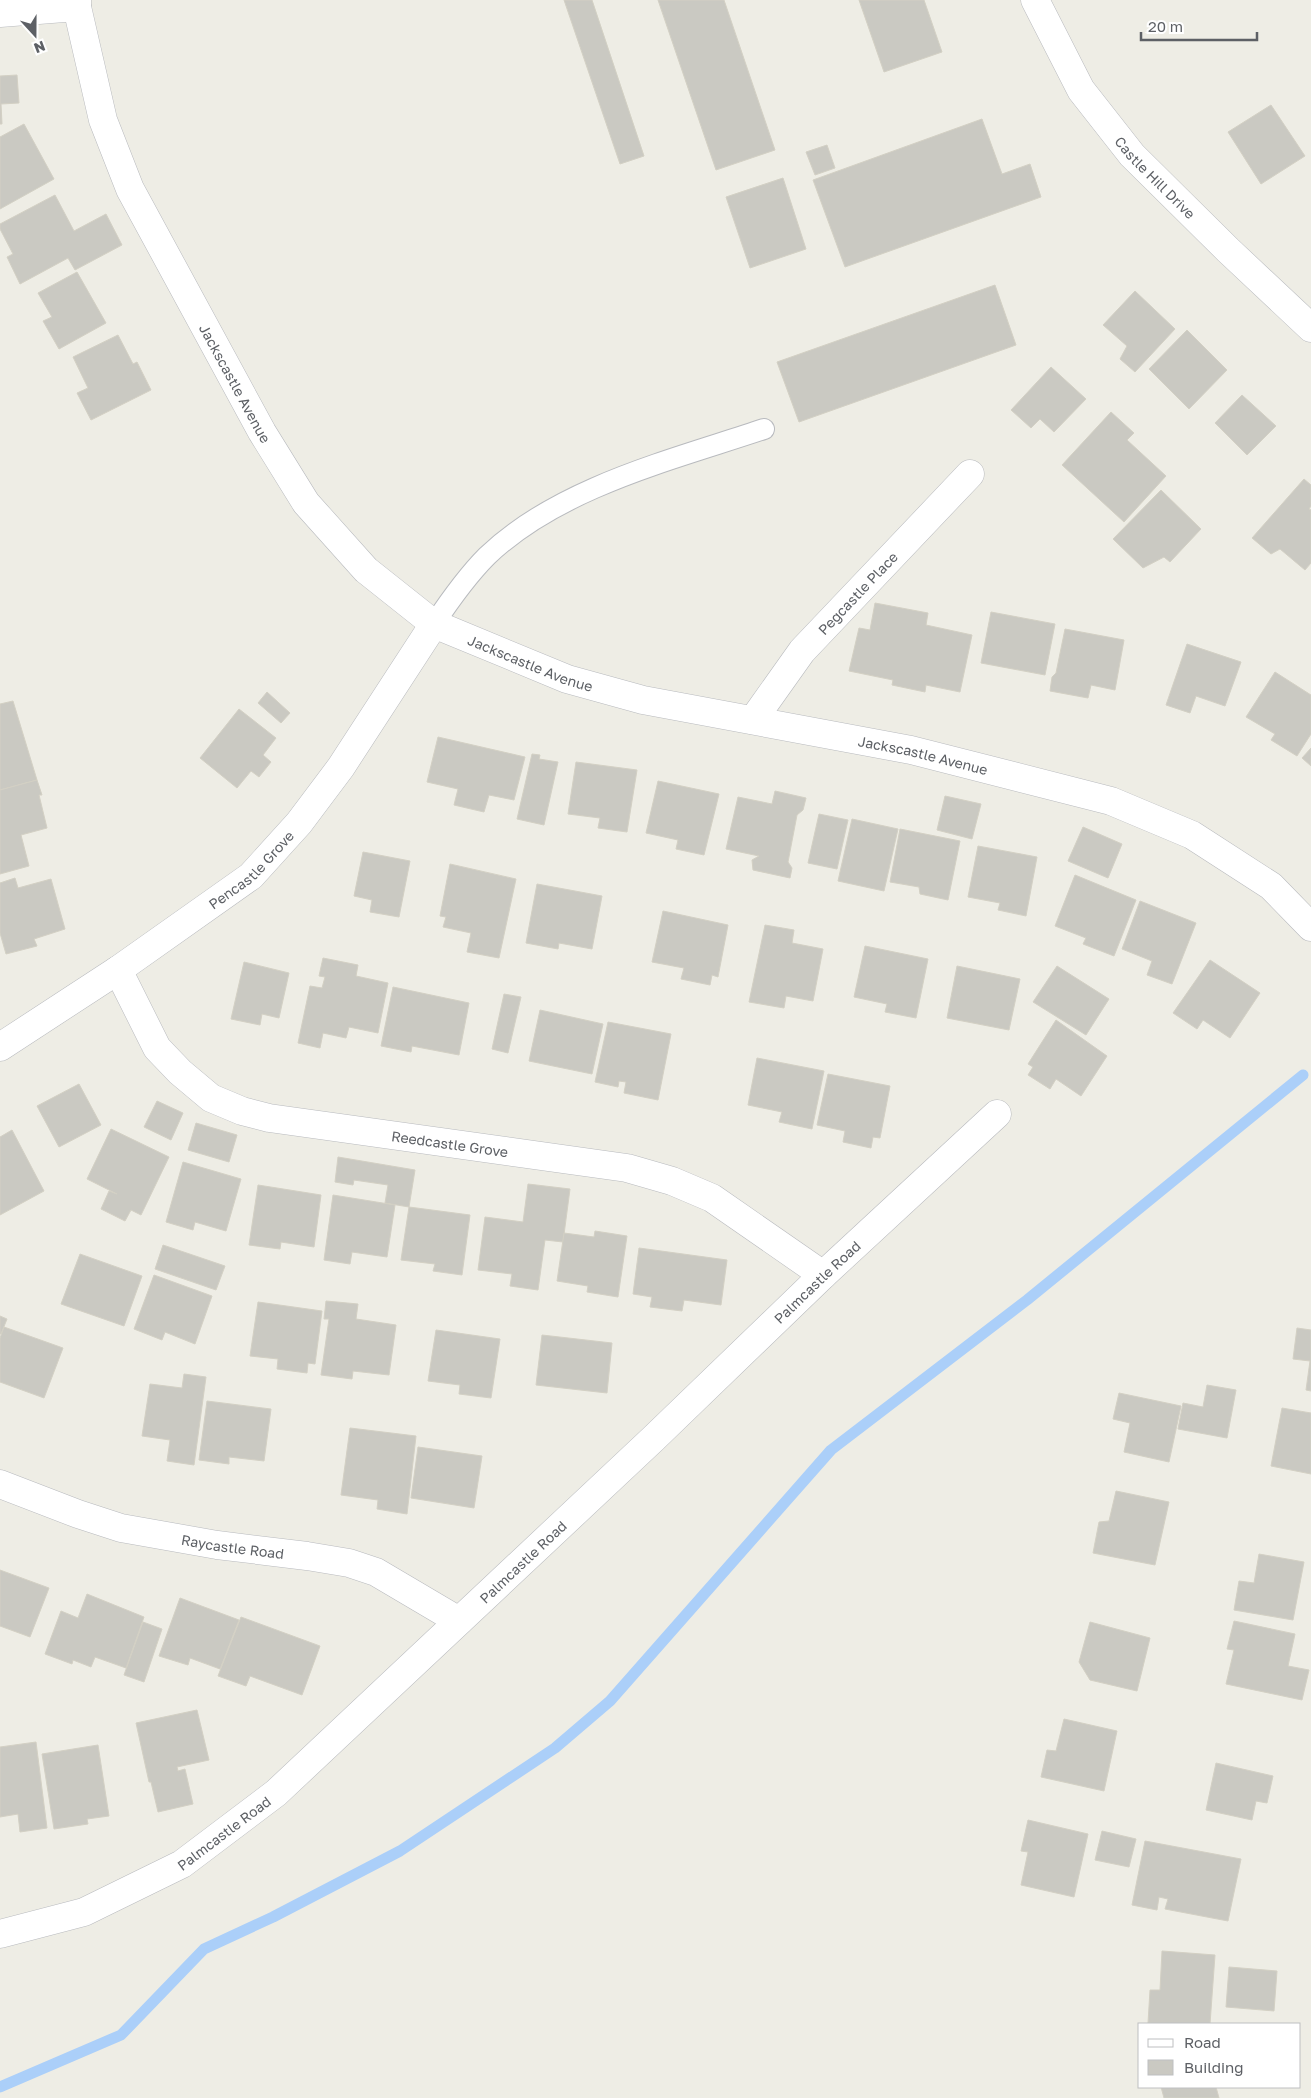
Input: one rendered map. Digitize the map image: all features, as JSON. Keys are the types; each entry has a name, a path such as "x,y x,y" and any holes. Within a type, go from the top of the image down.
{"street":[{"name":"Castle Hill Drive","path":"1035,0 1081,90 1132,156 1311,328"},
{"path":"0,13 77,3"},
{"name":"Jackscastle Avenue","path":"77,3 103,120 130,189 262,432 306,503 366,570 434,624 567,679 643,700 911,750 1111,801 1200,840 1271,886 1311,927"},
{"name":"Pegcastle Place","path":"753,720 802,651 970,474"},
{"name":"Pencastle Grove","path":"0,1047 118,970 251,876 298,823 341,767 434,624"},
{"name":"Reedcastle Grove","path":"118,970 157,1048 180,1072 211,1098 242,1111 269,1118 627,1168 672,1181 712,1198 823,1275"},
{"name":"Palmcastle Road","path":"0,1934 84,1912 182,1864 276,1793 654,1438 823,1275 997,1114"},
{"name":"Raycastle Road","path":"0,1484 78,1514 122,1528 217,1545 349,1563 376,1572 459,1621"}],"lane":[{"path":"434,624 461,585 488,555 529,524 570,498 607,482 764,429"}],"building":[{"path":"564,0 592,0 644,156 620,164"},
{"path":"658,0 724,0 775,150 716,170"},
{"path":"859,0 924,0 942,52 884,72"},
{"path":"17,75 19,103 1,104 2,124 0,124 0,76"},
{"path":"1271,105 1305,156 1261,184 1228,132"},
{"path":"982,119 1002,174 1030,164 1041,197 845,267 813,180"},
{"path":"24,124 54,179 0,209 0,137"},
{"path":"827,145 835,168 815,175 806,152"},
{"path":"783,178 806,249 750,268 726,197"},
{"path":"55,195 74,231 106,214 122,245 75,270 68,258 20,284 7,257 13,254 0,229 0,224"},
{"path":"77,272 106,323 59,349 43,321 52,317 38,293"},
{"path":"995,285 1016,345 799,422 777,362"},
{"path":"1135,291 1175,329 1135,372 1120,359 1127,346 1103,325"},
{"path":"1187,330 1227,370 1189,409 1149,369"},
{"path":"118,335 133,364 137,362 151,390 91,420 77,393 88,388 73,357"},
{"path":"1051,367 1086,399 1054,432 1040,419 1031,428 1011,410"},
{"path":"1242,395 1276,426 1247,455 1215,423"},
{"path":"1111,412 1134,433 1127,440 1166,476 1124,522 1062,465"},
{"path":"1304,479 1311,485 1311,506 1309,509 1311,510 1311,563 1305,570 1280,549 1271,554 1252,538"},
{"path":"1161,490 1201,529 1170,562 1164,557 1143,568 1113,539"},
{"path":"875,603 928,613 926,625 972,635 960,692 926,685 925,692 892,685 893,680 849,671 859,628 870,630"},
{"path":"991,612 1055,624 1045,675 981,663"},
{"path":"1065,629 1124,640 1115,690 1091,685 1088,698 1050,691 1052,677 1056,673"},
{"path":"1187,644 1241,662 1225,706 1196,696 1190,713 1166,705"},
{"path":"1275,672 1311,695 1311,734 1297,756 1271,740 1275,734 1246,717"},
{"path":"267,692 290,713 281,723 258,703"},
{"path":"13,701 37,780 0,790 0,704"},
{"path":"239,709 276,738 263,755 271,762 259,777 251,771 237,788 200,758"},
{"path":"438,737 525,757 514,800 489,795 484,812 454,805 458,789 427,782"},
{"path":"1311,748 1311,766 1302,758"},
{"path":"532,754 540,755 539,759 558,762 544,825 517,819"},
{"path":"576,762 637,770 627,832 598,828 600,818 568,814"},
{"path":"37,780 42,795 39,795 47,828 21,835 29,866 0,874 0,790"},
{"path":"658,781 719,794 704,855 676,849 678,840 646,833"},
{"path":"775,791 806,798 803,810 797,815 788,862 792,868 790,878 753,870 752,860 759,856 726,849 738,797 772,804"},
{"path":"945,796 981,804 972,839 937,830"},
{"path":"819,814 848,820 837,869 808,863"},
{"path":"852,819 898,829 884,891 838,881"},
{"path":"1083,827 1122,844 1108,878 1068,861"},
{"path":"900,829 960,841 948,900 920,894 919,887 890,882"},
{"path":"978,846 1037,857 1026,916 998,910 1000,903 968,897"},
{"path":"363,852 410,861 399,917 370,912 372,900 354,896"},
{"path":"450,864 516,879 499,958 467,952 471,933 443,927 446,917 440,916"},
{"path":"1075,875 1136,900 1114,956 1083,944 1086,938 1055,926"},
{"path":"15,878 18,888 51,879 65,929 34,939 37,946 6,954 0,933 0,883"},
{"path":"537,884 602,896 592,949 559,943 558,949 526,943"},
{"path":"1140,901 1196,923 1172,984 1147,975 1152,961 1122,949"},
{"path":"663,911 728,925 718,977 712,975 710,985 681,979 684,968 652,962"},
{"path":"765,925 794,930 792,943 823,949 813,1001 786,996 784,1008 749,1002"},
{"path":"865,946 928,959 916,1018 885,1012 887,1004 854,997"},
{"path":"323,958 358,965 356,976 388,983 378,1033 349,1027 346,1038 323,1033 320,1048 298,1043 310,986 322,988 325,977 319,976"},
{"path":"1210,960 1260,993 1230,1038 1203,1020 1197,1029 1173,1013"},
{"path":"244,962 289,973 279,1018 262,1014 260,1025 231,1019"},
{"path":"957,966 1020,979 1009,1030 947,1018"},
{"path":"1057,966 1109,999 1086,1035 1033,1002"},
{"path":"393,987 469,1003 459,1055 412,1046 411,1052 381,1046"},
{"path":"504,994 521,997 508,1053 492,1049"},
{"path":"540,1010 603,1024 592,1074 529,1061"},
{"path":"1056,1020 1107,1056 1081,1096 1056,1079 1050,1089 1028,1075 1033,1067 1028,1064"},
{"path":"608,1022 671,1034 658,1100 624,1093 626,1082 619,1081 618,1087 595,1082"},
{"path":"757,1058 824,1071 812,1129 779,1122 782,1112 748,1105"},
{"path":"828,1074 890,1086 880,1138 873,1137 871,1148 843,1142 845,1131 817,1125"},
{"path":"79,1084 101,1125 59,1147 37,1106"},
{"path":"157,1101 183,1113 171,1140 144,1127"},
{"path":"196,1123 237,1135 229,1162 188,1150"},
{"path":"111,1129 169,1157 141,1215 131,1210 125,1221 101,1209 109,1191 117,1194 87,1179"},
{"path":"12,1130 44,1191 0,1215 0,1137"},
{"path":"338,1157 415,1170 409,1207 385,1203 388,1185 354,1180 353,1185 335,1182"},
{"path":"183,1162 241,1179 226,1231 195,1222 193,1230 166,1222"},
{"path":"528,1184 570,1189 563,1242 545,1240 538,1290 510,1286 512,1274 478,1270 485,1217 523,1222"},
{"path":"258,1185 321,1195 314,1247 281,1242 280,1249 249,1245"},
{"path":"333,1195 395,1205 387,1257 352,1252 350,1264 324,1260"},
{"path":"409,1207 470,1215 462,1275 433,1271 435,1264 401,1260"},
{"path":"595,1231 627,1236 618,1297 587,1292 588,1286 557,1281 564,1233 594,1237"},
{"path":"163,1245 225,1266 216,1290 155,1269"},
{"path":"639,1248 727,1260 721,1305 684,1300 682,1311 650,1307 652,1297 633,1294"},
{"path":"80,1254 142,1276 124,1326 61,1304"},
{"path":"154,1275 212,1296 195,1344 165,1332 162,1340 134,1329"},
{"path":"326,1301 358,1304 356,1319 396,1325 389,1375 353,1371 352,1379 321,1375 329,1319 324,1319"},
{"path":"258,1302 322,1311 315,1364 308,1363 307,1373 277,1369 278,1359 250,1356"},
{"path":"0,1316 7,1319 1,1334 0,1334"},
{"path":"4,1327 63,1348 44,1398 0,1382 0,1338"},
{"path":"1297,1328 1311,1330 1311,1391 1306,1390 1310,1361 1293,1359"},
{"path":"436,1330 500,1339 491,1398 459,1394 460,1385 428,1381"},
{"path":"542,1335 612,1343 607,1393 536,1385"},
{"path":"184,1374 206,1377 194,1465 167,1461 170,1440 142,1436 150,1384 182,1388"},
{"path":"1207,1385 1236,1390 1227,1438 1178,1429 1183,1403 1203,1407"},
{"path":"1119,1393 1181,1406 1169,1462 1124,1452 1130,1423 1113,1419"},
{"path":"207,1401 271,1409 264,1461 229,1457 229,1464 199,1460"},
{"path":"1282,1408 1311,1413 1311,1474 1271,1466"},
{"path":"350,1428 416,1436 407,1514 377,1509 378,1500 341,1495"},
{"path":"418,1447 482,1456 474,1508 411,1498"},
{"path":"1116,1491 1169,1502 1155,1565 1093,1553 1099,1522 1109,1521"},
{"path":"1259,1554 1304,1562 1293,1620 1234,1610 1239,1581 1254,1583"},
{"path":"0,1570 49,1588 30,1637 0,1626"},
{"path":"87,1594 144,1617 126,1668 95,1657 91,1667 73,1660 72,1664 45,1654 61,1611 78,1618"},
{"path":"180,1598 239,1620 220,1669 190,1658 188,1665 159,1656"},
{"path":"241,1617 320,1646 302,1695 250,1676 246,1686 218,1676"},
{"path":"1234,1621 1295,1634 1288,1666 1309,1670 1302,1700 1226,1684 1234,1650 1227,1649"},
{"path":"143,1622 162,1629 144,1682 124,1675"},
{"path":"1090,1622 1150,1638 1137,1691 1090,1680 1079,1662"},
{"path":"197,1710 209,1760 177,1767 178,1771 185,1769 193,1804 158,1812 151,1782 149,1782 136,1723"},
{"path":"1064,1719 1117,1731 1104,1791 1041,1777 1047,1750 1056,1751"},
{"path":"36,1742 47,1828 20,1832 18,1814 0,1817 0,1747"},
{"path":"98,1745 109,1816 87,1819 88,1824 54,1829 42,1754"},
{"path":"1216,1763 1273,1776 1267,1803 1256,1801 1252,1820 1206,1810"},
{"path":"1028,1820 1088,1834 1074,1897 1021,1885 1028,1852 1021,1851"},
{"path":"1102,1831 1136,1839 1129,1867 1095,1860"},
{"path":"1145,1841 1241,1859 1228,1921 1165,1909 1168,1899 1159,1897 1157,1910 1132,1905"},
{"path":"1162,1951 1215,1955 1210,2023 1148,2023 1150,1990 1160,1990"},
{"path":"1229,1967 1277,1971 1274,2011 1226,2007"},
{"path":"1161,2088 1216,2088 1219,2098 1164,2098"}],"waterway":[{"path":"0,2087 121,2035 204,1949 273,1917 400,1851 555,1748 610,1701 831,1450 1027,1300 1303,1075"}]}
